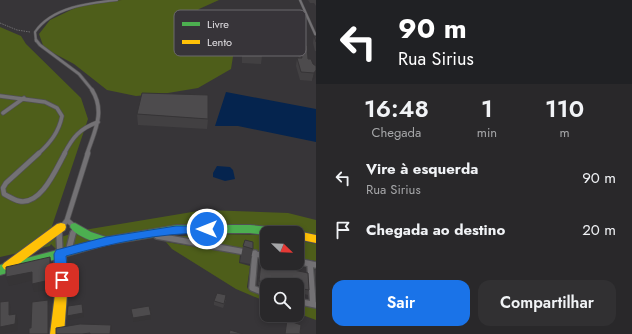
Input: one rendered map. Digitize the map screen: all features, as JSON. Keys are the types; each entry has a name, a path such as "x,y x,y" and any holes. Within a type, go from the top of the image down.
{"main road":[{"path":"1,270 61,227"},
{"path":"75,227 87,235 106,241"},
{"path":"1,270 106,241 145,234 189,229 260,230"},
{"path":"304,236 316,239"},
{"path":"57,334 62,299 64,252"}],"lane":[{"path":"74,4 117,0"},
{"path":"300,0 304,10"},
{"path":"67,220 75,227 72,243 64,252 59,243 61,227 67,220 98,122 100,104 95,92 76,72 40,45 35,38 34,32 39,25 49,18 82,4"},
{"path":"306,14 316,36"},
{"path":"0,96 24,98 56,107 61,112 63,118 51,141 43,151 6,183 3,188 4,194 16,200 31,199 45,190 78,132 83,128 98,122"},
{"path":"3,113 24,98"},
{"path":"145,234 260,254"},
{"path":"255,253 252,288 260,292"},
{"path":"304,302 314,304 313,264"}],"path":[{"path":"0,23 17,30 34,32"}],"green space":[{"path":"122,0 219,0 198,10 174,10 174,56 233,56 231,69 198,88 136,96 107,90 74,64 44,48 39,34 50,20 77,7 94,3"},
{"path":"0,27 21,36 26,44 81,98 88,119 52,226 51,240 84,230 204,210 288,213 316,220 316,239 304,235 304,226 260,226 260,232 196,229 60,253 51,244 50,246 0,257"},
{"path":"206,234 260,235 260,252 173,237"},
{"path":"304,241 316,244 316,261 304,259"},
{"path":"166,242 240,254 239,263 250,266 247,287 248,289 260,292 260,299 236,289 172,249"},
{"path":"304,303 316,306 316,320 304,316"}],"water":[{"path":"226,92 316,109 316,142 238,126 215,126"},
{"path":"217,166 230,167 233,170 235,179 225,181 213,177 213,173"}],"building":[{"path":"306,45 308,59 311,59 313,64 316,66 314,73 301,72 297,58 306,56"},
{"path":"142,93 208,95 208,119 137,114"},
{"path":"245,240 253,242 253,249 243,246"},
{"path":"50,257 50,280 32,284 32,272 6,277 6,267"},
{"path":"260,270 294,270 308,273 309,290 304,289 304,278 260,278 259,281"},
{"path":"217,293 226,295 224,304 214,301"},
{"path":"48,300 48,334 29,334 29,328 31,328 32,302"},
{"path":"9,301 9,315 16,314 15,324 0,327 0,302"},
{"path":"82,304 83,313 67,316 68,306"},
{"path":"149,306 151,315 133,318 131,309"},
{"path":"287,322 293,322 301,325 300,333 302,334 285,334"},
{"path":"80,324 111,325 110,334 56,334 56,328"},
{"path":"230,330 243,334 229,334"}],"traffic: fast":[{"path":"75,227 87,235 105,241"},
{"path":"0,270 106,241 177,229 260,230"}],"traffic: slow":[{"path":"8,266 61,227"},
{"path":"304,236 316,239"},
{"path":"57,334 61,294 60,253"}],"route":[{"path":"62,280 60,254 106,241 134,236 176,230 207,229"}]}
